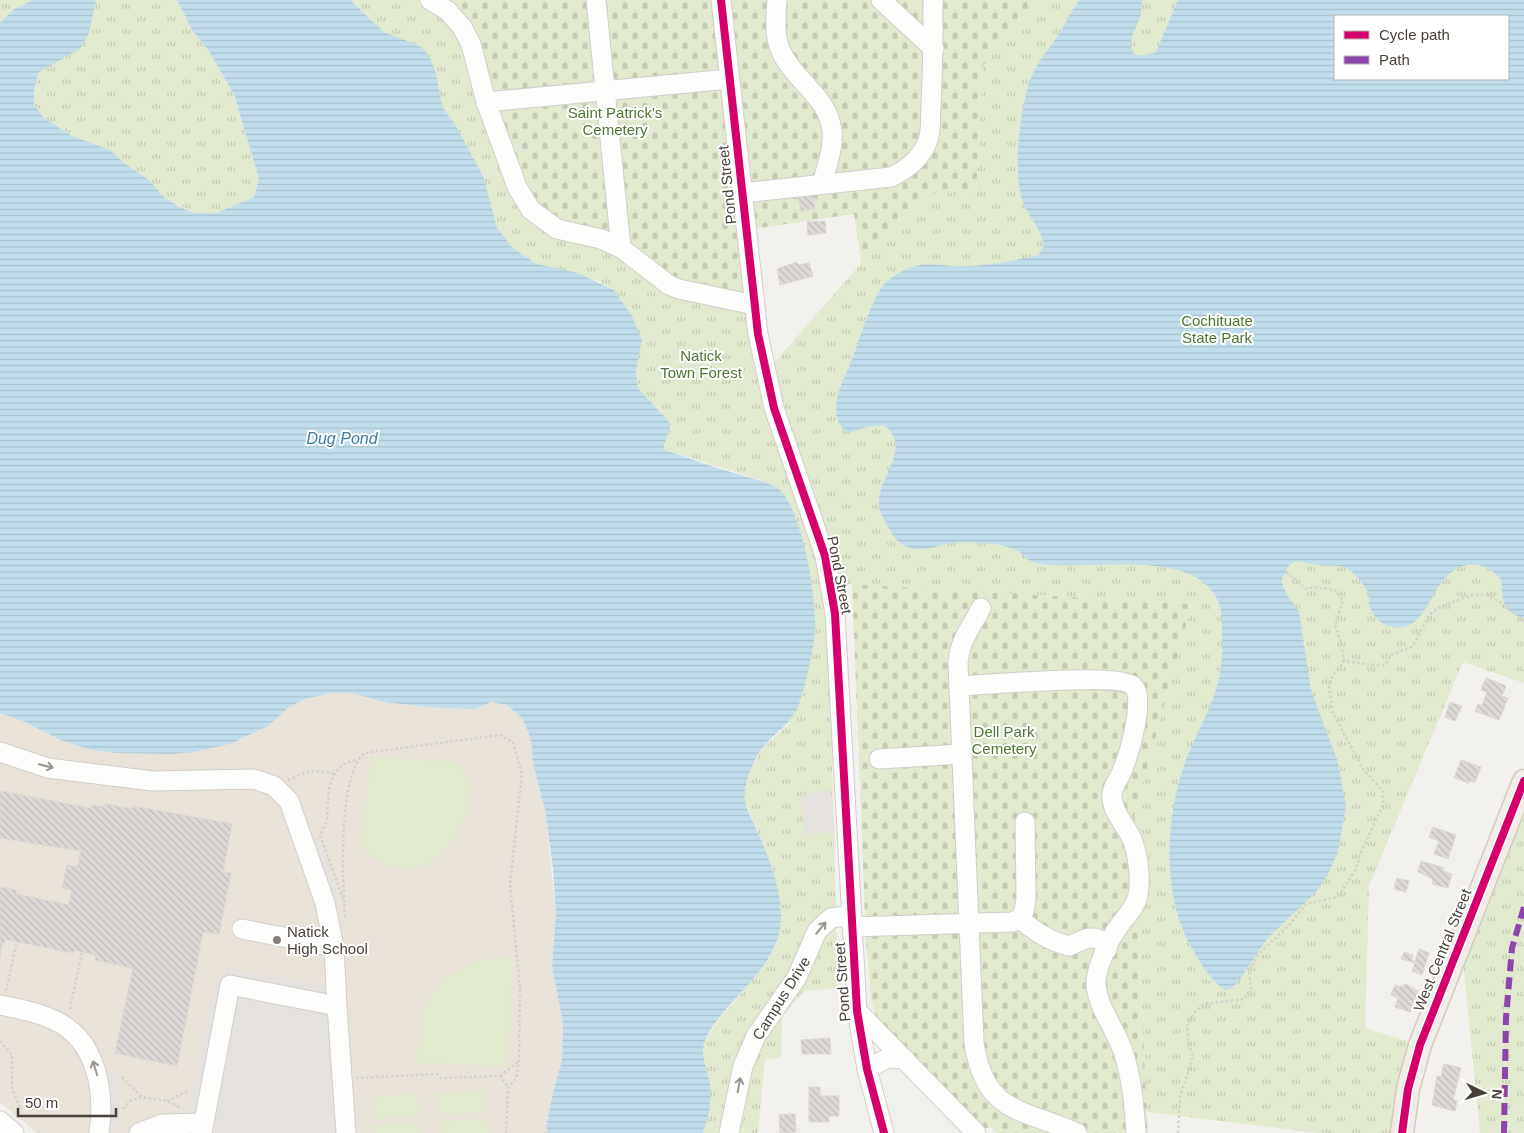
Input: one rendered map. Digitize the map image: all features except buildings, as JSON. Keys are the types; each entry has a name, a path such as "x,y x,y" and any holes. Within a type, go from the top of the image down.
{"main road":[{"name":"West Central Street","path":"1402,1133 1408,1089 1420,1045 1524,781"}],"street":[{"path":"430,0 448,11 462,27 470,44 486,102 518,187 531,210 542,220 557,228 601,239 622,248 669,285 679,289 754,305"},
{"path":"596,0 622,248"},
{"name":"Pond Street","path":"721,0 754,305 774,408 825,556 834,606 841,700 857,1011 868,1069 884,1133"},
{"path":"777,0 776,30 779,48 786,62 824,104 830,118 833,133 822,184"},
{"path":"880,0 934,49"},
{"path":"742,193 891,177 902,172 922,153 930,131 934,49 933,0"},
{"path":"486,102 729,79"},
{"path":"981,608 964,634 959,649 974,1043 978,1067 986,1086 1000,1099 1020,1112 1076,1133"},
{"path":"959,686 1101,679 1125,681 1134,686 1139,697 1138,709 1122,771 1115,782 1112,798 1132,840 1137,858 1139,894 1136,904 1118,927 1096,973 1096,986 1123,1051 1134,1103 1136,1133"},
{"path":"0,752 48,768 144,780 225,778 254,780 274,786 289,802 325,902 334,947 346,1133"},
{"path":"879,759 962,754"},
{"path":"1025,822 1026,899 1024,911 1020,919 1039,935 1060,944 1069,946 1085,937 1097,938 1104,942 1107,949"},
{"name":"Campus Drive","path":"729,1133 743,1066 756,1036 797,977 817,931 831,918 852,921 970,923 1012,922 1020,919"},
{"path":"242,928 334,947"},
{"path":"139,1133 163,1124 203,1128 230,985 337,1006"},
{"path":"0,1005 34,1012 58,1022 81,1041 95,1064 101,1096 100,1133"},
{"path":"857,1011 976,1133"},
{"path":"868,1069 888,1058 905,1059"},
{"path":"0,1121 14,1133"}],"path":[{"path":"1178,1133 1180,1097 1193,1056 1188,1041 1187,1027 1193,1014 1204,1004 1244,1000 1251,988 1249,971 1258,955 1290,924 1306,904 1338,897 1356,868 1360,854 1383,805 1383,791 1364,769 1333,713 1329,687 1333,675 1344,661 1335,625 1343,600 1335,590 1306,589 1286,572"},
{"path":"1344,661 1385,665 1391,655 1413,646 1430,614 1440,607 1471,595 1487,594 1505,605 1524,621"},
{"path":"344,903 320,835 327,818 327,792 334,774 345,762 356,760 364,753 500,735 513,742 522,774 510,885 520,988 520,1061 516,1079 508,1088"},
{"path":"346,922 342,863 345,810 356,760"},
{"path":"283,782 308,771 323,770 334,774"},
{"path":"7,987 16,941"},
{"path":"70,1009 82,952"},
{"path":"0,1041 12,1055 12,1087 20,1109"},
{"path":"355,1078 437,1074 441,1078 500,1076 520,1061"},
{"path":"354,1069 356,1087"},
{"path":"500,1076 508,1088 506,1133"},
{"path":"122,1078 142,1097"},
{"path":"167,1101 188,1092"},
{"path":"123,1109 130,1101 142,1097 167,1101 185,1109"}],"shaded area":[{"name":"Natick High School","path":"331,693 353,693 383,702 439,708 475,709 491,702 507,705 523,719 531,740 533,764 545,810 556,913 552,967 563,1023 562,1060 546,1127 548,1133 37,1133 0,1102 0,713 144,753 194,752 242,739 268,726 289,707 305,699"},
{"path":"831,790 835,831 805,836 801,795"},
{"path":"319,837 339,899 328,902 308,841"},
{"path":"228,968 330,988 338,1133 184,1133 215,977 225,980"},
{"path":"117,1071 119,1080 120,1131 108,1132 105,1076"}],"green space":[{"path":"0,0 33,0 13,10 0,23"},
{"path":"96,0 177,0 192,30 207,48 234,94 259,179 254,197 217,213 194,213 164,197 149,180 123,162 110,150 70,135 43,117 34,105 34,88 39,72 52,63 65,58 94,12"},
{"name":"Cochituate State Park","path":"350,0 421,0 454,22 518,201 631,259 755,313 766,372 892,228 935,193 976,193 983,66 1035,0 1524,0 1524,683 1463,662 1369,886 1365,1028 1420,1045 1402,1133 1319,1133 1147,1112 1133,820 1192,604 830,583 843,729 831,729 838,988 804,991 782,1016 781,1058 765,1060 758,1133 703,1133 711,1101 710,1084 703,1063 703,1046 717,1022 765,965 777,944 781,920 780,901 762,840 745,802 744,791 751,768 764,746 787,726 798,706 815,630 814,609 800,529 761,480 663,449 671,424 638,388 636,371 642,340 632,316 614,290 597,280 537,264 513,248 497,228 484,178 456,126 442,106 438,86 420,46 384,32"},
{"name":"Saint Patrick's Cemetery","path":"421,0 1035,0 983,66 976,193 892,228 861,263 854,214 746,230 755,313 540,224"},
{"name":"Dell Park Cemetery","path":"852,584 1192,604 1133,820 1148,1133 997,1133 992,1128 980,1128 880,1022 874,1011 871,998 866,941"},
{"path":"372,757 457,762 471,785 468,809 459,831 449,846 437,858 423,866 408,869 392,867 376,859 360,845"},
{"path":"1524,809 1524,1133 1480,1133 1463,961"},
{"path":"513,958 508,1066 416,1063 423,1012 432,993 443,980 481,959"},
{"path":"485,1091 486,1112 440,1115 439,1093"},
{"path":"418,1094 419,1116 373,1119 372,1097"},
{"path":"487,1119 488,1133 441,1133 441,1121"},
{"path":"419,1122 420,1133 374,1133 373,1125"}],"water":[{"name":"Dug Pond","path":"33,0 96,0 89,33 80,49 39,72 34,88 34,105 43,117 70,135 110,150 123,162 149,180 164,197 194,213 217,213 254,197 259,179 234,94 207,48 192,30 177,0 350,0 384,32 420,46 430,57 436,74 442,106 456,126 484,178 497,228 513,248 537,264 578,273 614,290 632,316 642,340 636,371 638,388 671,424 663,449 707,465 767,483 777,488 786,498 801,532 806,554 815,616 814,638 806,680 798,707 786,725 760,752 750,772 744,795 747,808 761,839 775,879 780,899 781,919 778,936 772,952 763,967 716,1021 704,1043 703,1055 711,1097 703,1133 548,1133 546,1127 562,1060 563,1023 552,967 556,913 553,869 545,810 533,764 531,740 523,719 507,705 491,702 475,709 439,708 383,702 353,693 331,693 305,699 289,707 268,726 230,744 194,752 171,754 116,753 92,750 63,741 23,721 0,713 0,23 13,10"},
{"name":"Cochituate State Park","path":"1080,0 1142,0 1141,15 1132,37 1131,45 1134,54 1143,56 1156,52 1178,0 1524,0 1524,618 1510,612 1504,604 1501,579 1490,570 1478,565 1457,568 1448,575 1422,614 1415,621 1407,626 1395,627 1384,624 1372,613 1367,589 1348,569 1341,566 1322,566 1296,561 1289,565 1281,581 1286,593 1299,612 1311,690 1338,762 1346,806 1338,852 1328,874 1316,892 1267,939 1238,982 1232,988 1225,990 1208,974 1188,941 1179,920 1170,873 1171,824 1175,799 1188,755 1214,697 1221,669 1221,609 1208,586 1189,574 1165,567 1036,563 1018,551 994,544 969,542 923,549 905,546 893,535 883,519 879,506 883,485 895,453 895,443 892,434 884,425 867,427 848,433 842,427 836,413 837,397 870,310 880,290 892,277 921,265 972,266 1020,259 1038,255 1044,247 1043,240 1024,205 1019,187 1018,157 1021,123 1026,93 1033,74 1058,36 1072,10"}],"marked path":[{"path":"1504,1133 1506,1018 1512,948 1524,907"}],"cycle path":[{"path":"721,0 758,334 774,408 825,556 835,614 857,1011 867,1069 884,1133"},
{"path":"1402,1133 1408,1089 1420,1045 1524,781"}],"place":[{"name":"Natick High School","path":"277,940"}],"park label":[{"name":"Natick Town Forest","path":"701,364"}]}
